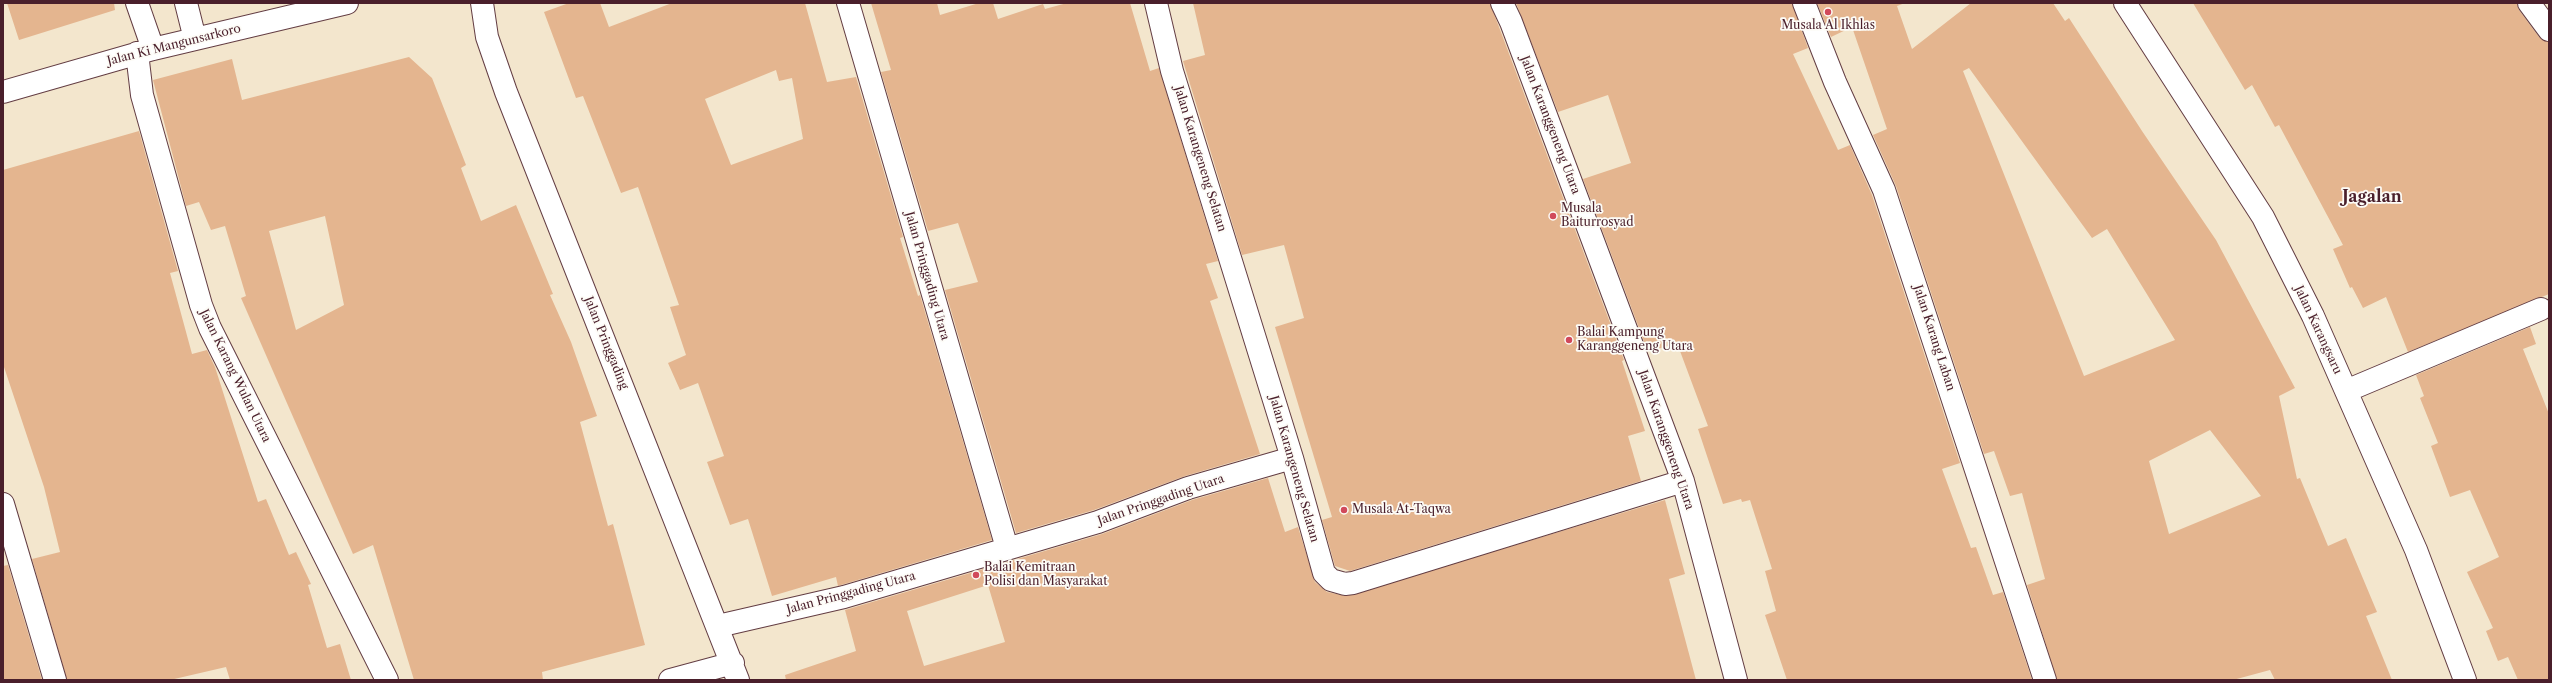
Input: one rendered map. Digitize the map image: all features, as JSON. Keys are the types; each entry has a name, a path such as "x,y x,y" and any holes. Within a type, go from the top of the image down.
{"street":[{"name":"Jalan Ki Mangunsarkoro","path":"3,92 145,51 347,3"},
{"name":"Jalan Pringgading","path":"482,3 487,37 506,92 736,671"},
{"name":"Jalan Pringgading Utara","path":"848,3 1006,548"},
{"name":"Jalan Karangeneng Selatan","path":"1156,3 1172,71 1292,458 1324,572 1331,580 1344,584 1683,481"},
{"name":"Jalan Karanggeneng Utara","path":"1502,3 1511,22 1683,481 1736,680"},
{"name":"Jalan Karang Laban","path":"1804,3 1834,82 1884,190 2045,680"},
{"name":"Jalan Karangsaru","path":"2125,3 2263,217 2313,316 2416,550 2464,680"},
{"path":"2529,3 2549,30"},
{"path":"187,5 195,39"},
{"name":"Jalan Karang Wulan Utara","path":"140,10 145,51 142,96 200,305 210,328 387,680"},
{"path":"2346,391 2541,309"},
{"name":"Jalan Pringgading Utara","path":"718,626 844,597 1098,522 1188,488 1292,458"},
{"path":"3,504 55,680"},
{"path":"670,680 736,671"}],"building":[{"path":"7,3 114,3 115,10 19,40"},
{"path":"569,3 600,3 609,27 672,3 805,3 827,82 856,77 903,237 900,238 918,296 920,295 992,540 838,586 836,577 772,596 748,519 730,525 707,462 724,456 698,383 680,390 668,363 686,355 670,307 679,305 638,187 621,193 583,96 576,98 544,12","holes":["776,70 779,81 792,78 803,139 731,165 705,99"]},
{"path":"871,3 937,3 940,15 979,3 993,3 998,19 1043,4 1045,9 1067,3 1130,3 1150,71 1159,68 1218,261 1206,264 1218,298 1210,301 1260,454 1185,476 1094,510 1016,533 945,290 978,282 958,223 928,231 881,72 891,70"},
{"path":"1193,3 1490,3 1624,360 1622,361 1645,431 1628,436 1641,481 1350,571 1335,566 1322,520 1332,517 1275,327 1304,318 1284,245 1242,255 1183,61 1205,55"},
{"path":"1516,3 1792,3 1808,48 1793,54 1838,150 1850,145 1872,195 1960,463 1942,469 1971,548 1976,547 1993,595 2003,592 2032,680 1787,680 1765,615 1776,611 1765,571 1772,569 1750,500 1742,502 1741,499 1723,504 1698,429 1708,426 1677,343 1648,352 1583,179 1631,163 1608,95 1558,112"},
{"path":"1817,3 1905,3 1897,6 1912,49 1971,3 2053,3 2065,21 2069,18 2142,131 2216,240 2295,388 2279,396 2297,479 2300,478 2328,546 2346,538 2377,612 2366,616 2392,680 2275,680 2270,670 2233,680 2057,680 2027,585 2045,579 2022,493 2010,496 1994,451 1984,454 1896,186 1873,135 1887,129 1852,27 1831,37","holes":["1969,68 2092,238 2107,229 2175,340 2084,376 1963,71","2210,430 2261,496 2169,534 2149,461"]},
{"path":"2193,3 2517,3 2519,10 2539,37 2549,42 2549,294 2408,352 2386,297 2363,308 2352,287 2350,288 2333,249 2343,245 2279,125 2275,127 2252,85 2245,90"},
{"path":"409,57 432,78 466,165 461,168 481,221 516,205 553,294 550,295 571,342 597,416 580,422 608,526 613,524 645,645 542,672 543,680 414,680 373,545 353,554 241,298 246,296 225,226 211,230 199,202 186,206 153,80 232,59 242,100","holes":["325,216 344,305 296,330 269,231"]},
{"path":"139,131 178,271 170,273 192,354 207,350 215,367 258,502 266,499 289,555 296,552 311,584 308,585 327,648 340,644 351,680 230,680 226,667 170,680 67,680 32,559 60,552 44,487 3,364 3,170"},
{"path":"2530,327 2536,344 2523,349 2549,414 2549,680 2518,680 2508,657 2498,661 2486,631 2493,628 2467,572 2499,557 2470,490 2450,497 2431,446 2438,443 2420,398 2424,396 2416,375"},
{"path":"1268,478 1285,532 1298,527 1315,582 1327,592 1346,596 1665,500 1685,574 1669,579 1696,680 786,680 785,675 856,651 845,610 1102,534 1192,500","holes":["988,585 1005,642 924,666 907,611"]},
{"path":"8,565 42,680 3,680 3,566"}],"place":[{"name":"Musala Al Ikhlas","path":"1828,12"},
{"name":"Musala Baiturrosyad","path":"1553,216"},
{"name":"Balai Kampung Karanggeneng Utara","path":"1569,340"},
{"name":"Musala At-Taqwa","path":"1344,510"},
{"name":"Balai Kemitraan Polisi dan Masyarakat","path":"976,575"}],"district":[{"name":"Jagalan","path":"2372,197"}]}
